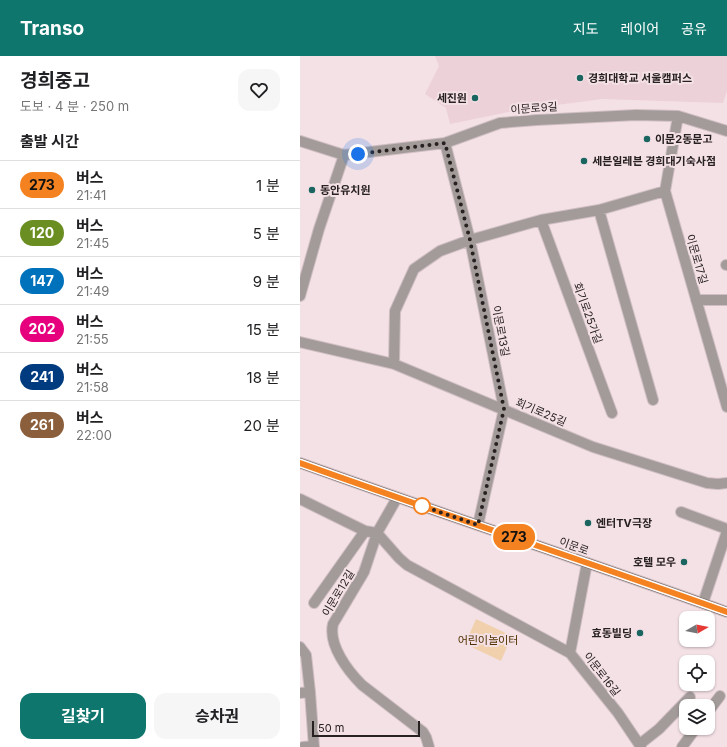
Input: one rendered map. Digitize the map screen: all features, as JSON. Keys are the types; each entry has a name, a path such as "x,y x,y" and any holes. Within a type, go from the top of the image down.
{"main road":[{"name":"이문로","path":"300,463 727,612"}],"street":[{"name":"이문로9길","path":"300,141 344,155 445,143 500,123 636,114 678,116 727,131"},
{"name":"이문로17길","path":"678,116 665,191 727,407"},
{"name":"이문로13길","path":"445,143 470,240 504,409 478,525"},
{"path":"300,296 319,229 344,155"},
{"path":"394,364 395,311 414,269 440,251 470,240 541,220 599,210 665,191"},
{"path":"599,210 653,400"},
{"name":"회기로25가길","path":"541,220 612,413"},
{"path":"696,300 727,300"},
{"name":"회기로25길","path":"300,342 394,364 593,447 707,483 727,483"},
{"name":"이문로12길","path":"397,498 377,534 364,572 333,624 331,630 333,641 349,672 422,732 426,737 429,747"},
{"path":"300,499 365,531 377,534 407,565 570,653"},
{"path":"681,512 727,530 703,603"},
{"name":"이문로12길","path":"314,603 365,531"},
{"name":"이문로16길","path":"587,563 570,653 618,713 641,746 659,730 690,697"},
{"path":"300,647 306,655 305,692 314,746 303,747"},
{"path":"715,703 720,696"},
{"path":"682,747 691,735"}],"shaded area":[{"name":"경희대학교 서울캠퍼스","path":"435,56 727,56 727,91 723,103 602,99 519,110 450,124 446,108 425,94 439,66"}],"green space":[{"name":"어린이놀이터","path":"476,619 512,636 501,661 465,644"}],"bus line":[{"name":"273","path":"300,463 727,612"}],"place":[{"name":"경희대학교 서울캠퍼스","path":"580,78"},
{"name":"세진원","path":"475,98"},
{"name":"이문2동문고","path":"647,139"},
{"name":"세븐일레븐 경희대기숙사점","path":"584,161"},
{"name":"동안유치원","path":"312,190"},
{"name":"엔터TV극장","path":"588,523"},
{"name":"호텔 모우","path":"684,562"},
{"name":"효동빌딩","path":"640,633"}],"route":[{"path":"358,154 445,143 470,240 504,409 478,525 422,506"}]}
